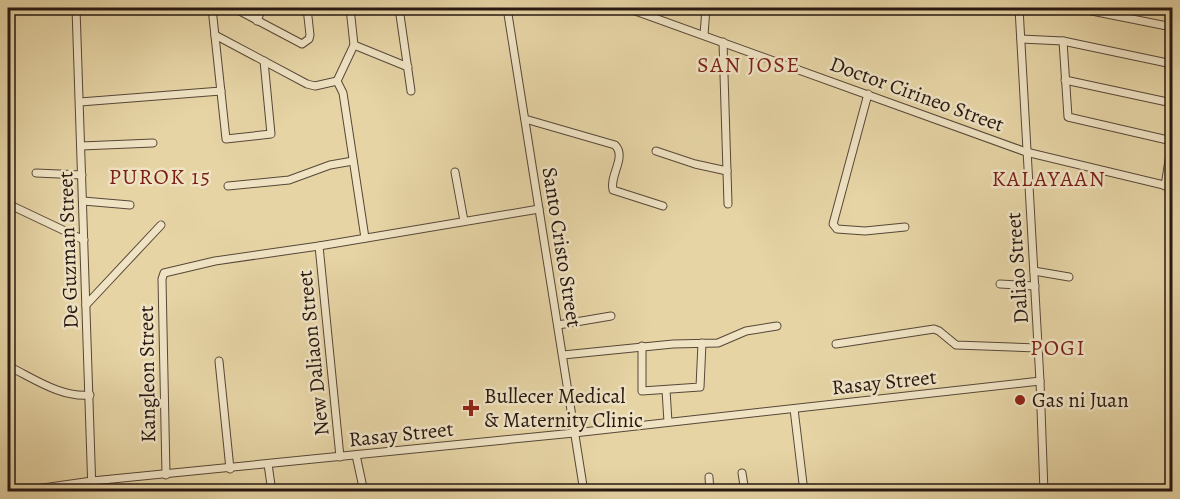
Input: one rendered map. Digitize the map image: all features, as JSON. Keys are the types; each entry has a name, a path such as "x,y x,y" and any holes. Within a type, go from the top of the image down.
{"street":[{"name":"De Guzman Street","path":"76,8 92,492"},
{"path":"212,8 226,139 271,134 264,61"},
{"path":"234,8 302,44 309,39 310,35 307,8"},
{"path":"256,21 262,8"},
{"path":"337,81 354,45 350,8"},
{"path":"399,8 411,91"},
{"name":"Santo Cristo Street","path":"507,8 584,492"},
{"name":"Doctor Cirineo Street","path":"627,8 1026,152 1169,187"},
{"path":"704,35 706,8"},
{"name":"Daliao Street","path":"1019,8 1044,492"},
{"path":"1077,8 1173,27"},
{"path":"215,35 311,86 337,81"},
{"path":"1021,39 1063,41 1173,64"},
{"path":"1063,41 1068,117 1173,141 1169,187"},
{"path":"723,42 728,204"},
{"path":"354,45 408,67"},
{"path":"1065,80 1173,103"},
{"path":"337,81 343,93 365,238"},
{"path":"80,102 221,92"},
{"path":"868,94 833,224 837,229 865,231 905,227"},
{"path":"525,119 615,145 619,149 620,156 612,185 613,190 663,206"},
{"path":"81,146 153,142"},
{"path":"656,151 727,171"},
{"path":"228,186 290,180 330,165 353,161"},
{"path":"456,172 464,221"},
{"path":"36,173 82,175"},
{"path":"83,201 130,205"},
{"path":"8,204 84,240"},
{"path":"319,246 538,209"},
{"path":"86,305 161,225"},
{"name":"Kangleon Street","path":"166,475 162,279 164,273 215,261 319,246"},
{"name":"New Daliaon Street","path":"319,246 340,457"},
{"path":"1034,271 1069,277"},
{"path":"1000,285 1035,286"},
{"path":"558,325 611,316"},
{"path":"563,355 642,346 718,343 746,331 777,326"},
{"path":"836,344 934,329 956,345 1038,348"},
{"path":"642,346 642,391 666,390 700,387 702,343"},
{"path":"219,361 230,469"},
{"path":"8,379 10,367 66,394 90,395"},
{"name":"Rasay Street","path":"15,492 92,481 574,433 1040,381"},
{"path":"666,390 668,422"},
{"path":"794,409 804,492"},
{"path":"356,455 364,492"},
{"path":"268,464 272,492"},
{"path":"742,473 745,492"},
{"path":"709,477 710,492"}],"place":[{"name":"Gas ni Juan","path":"1020,400"},
{"name":"Bullecer Medical & Maternity Clinic","path":"471,408"}],"district":[{"name":"SAN JOSE","path":"749,65"},
{"name":"PUROK 15","path":"160,177"},
{"name":"KALAYAAN","path":"1049,179"},
{"name":"POGI","path":"1058,348"}]}
